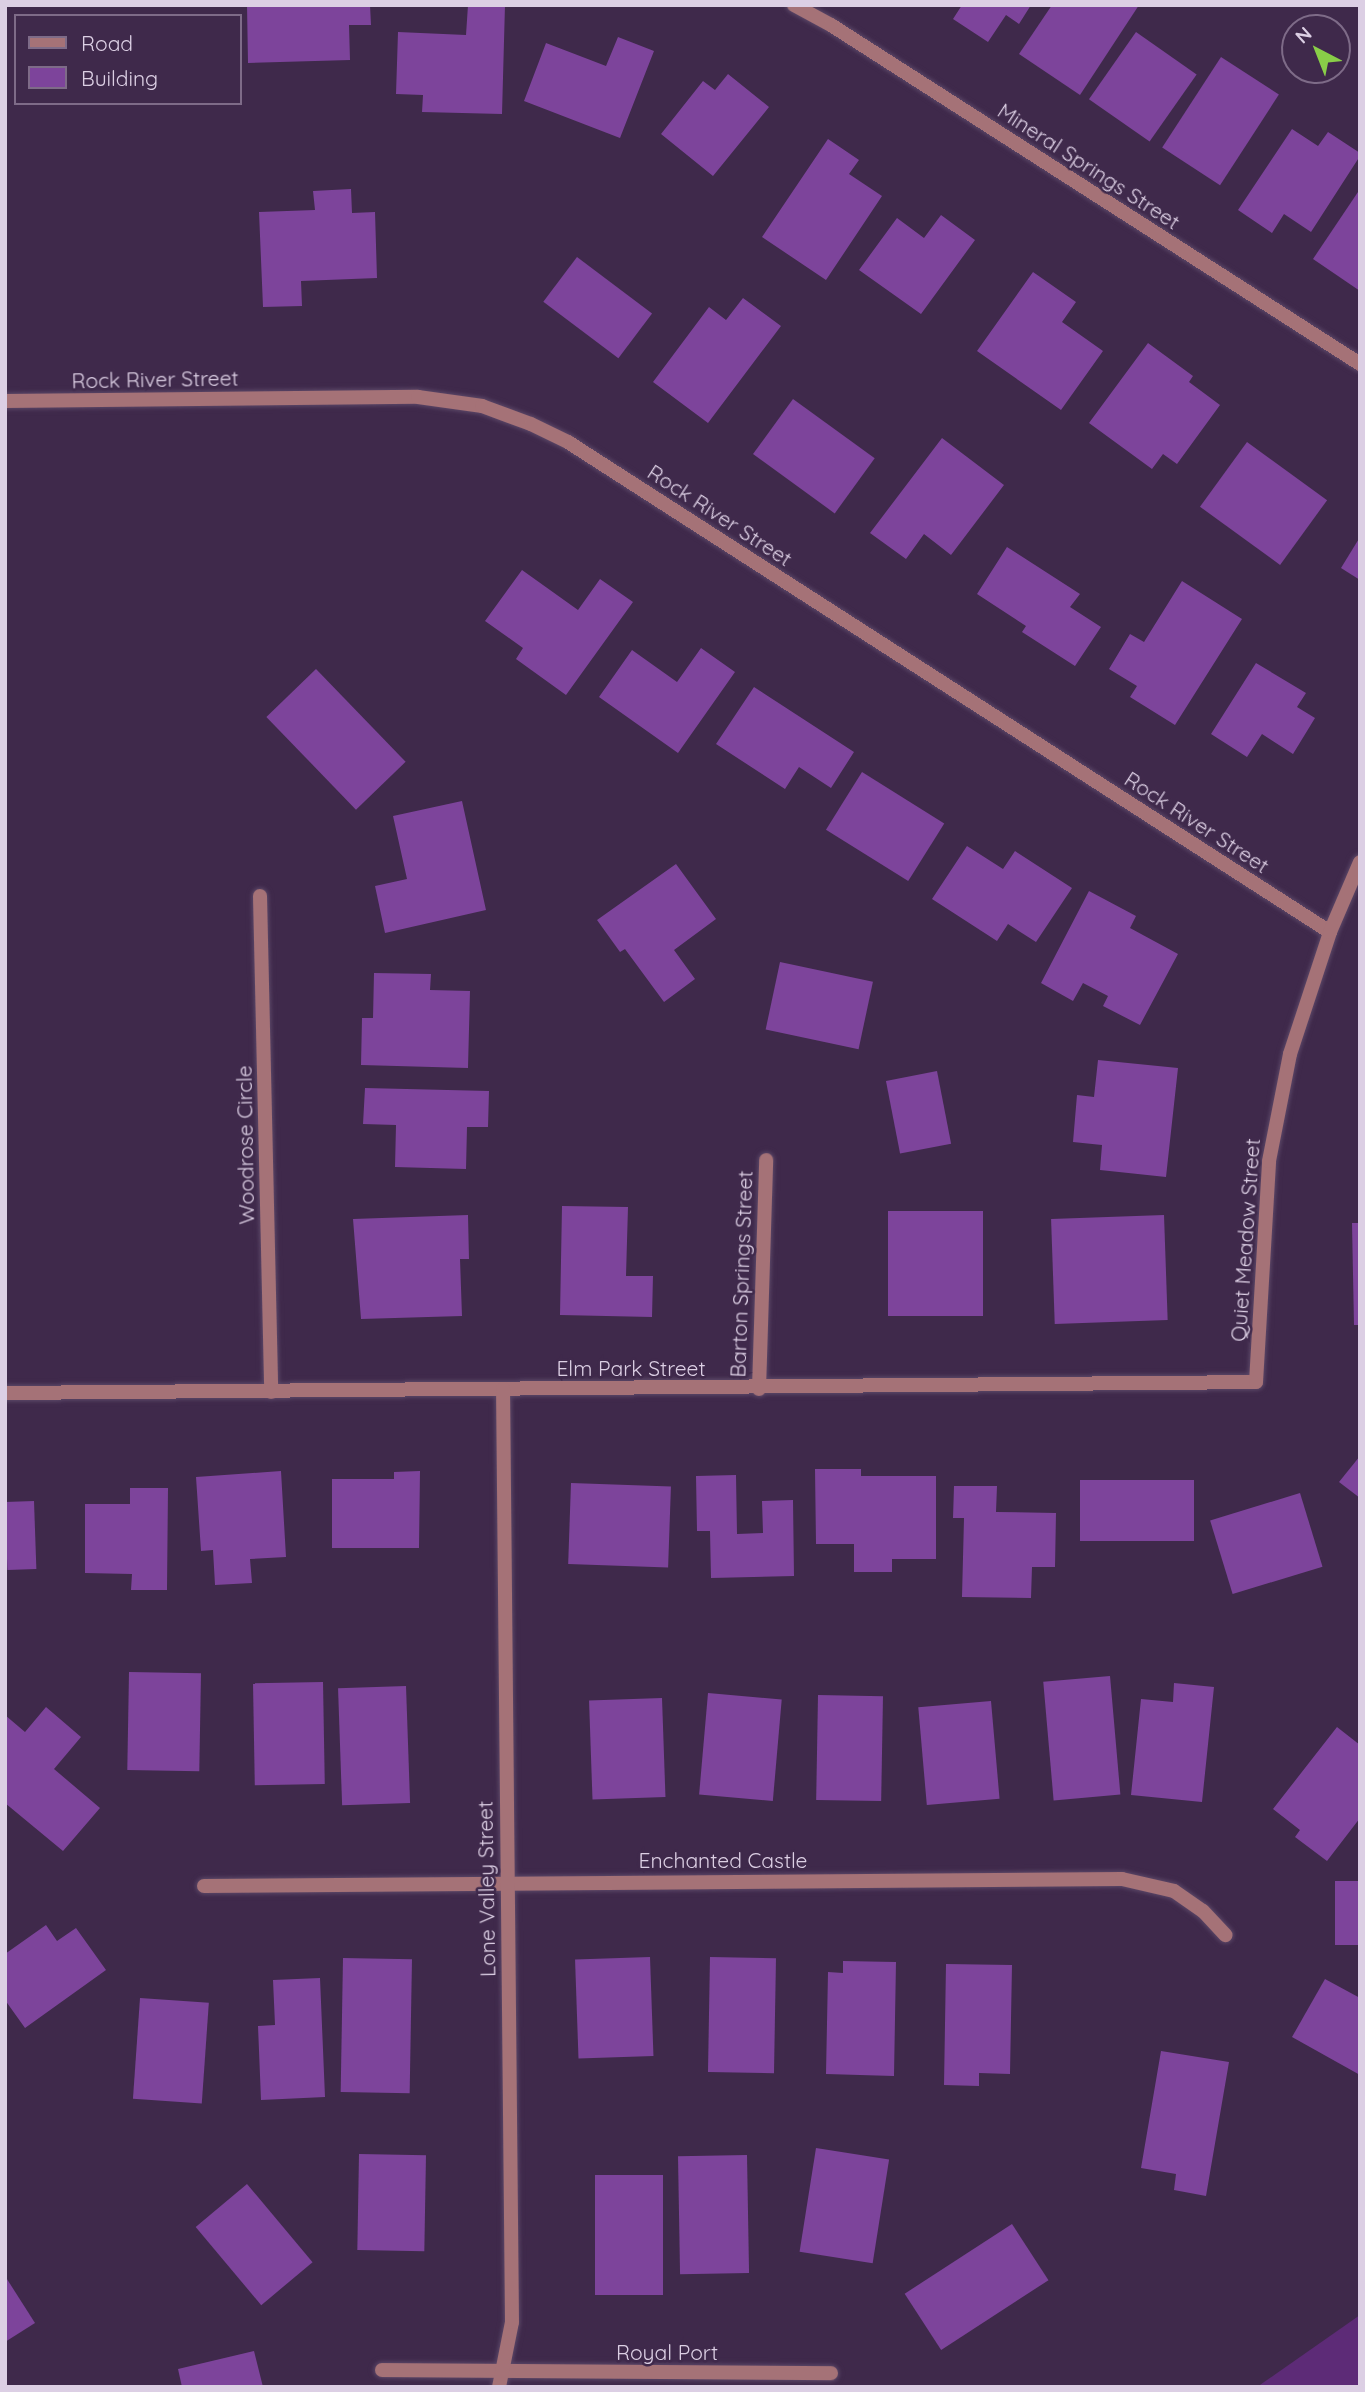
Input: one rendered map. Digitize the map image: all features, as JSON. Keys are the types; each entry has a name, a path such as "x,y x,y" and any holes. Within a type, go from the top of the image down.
{"street":[{"name":"Mineral Springs Street","path":"794,5 831,25 1360,364"},
{"name":"Rock River Street","path":"5,401 418,397 482,406 530,424 568,442 1330,932"},
{"name":"Quiet Meadow Street","path":"1256,1382 1269,1161 1290,1054 1330,932 1360,862"},
{"name":"Woodrose Circle","path":"260,896 271,1392"},
{"name":"Barton Springs Street","path":"759,1389 766,1160"},
{"name":"Elm Park Street","path":"5,1393 759,1389 1256,1382"},
{"name":"Lone Valley Street","path":"501,2380 512,2322 503,1389"},
{"name":"Enchanted Castle","path":"204,1886 1122,1879 1174,1891 1203,1911 1224,1935"},
{"name":"Royal Port","path":"382,2370 501,2380 831,2373"}],"shaded area":[{"path":"1360,2315 1360,2387 1257,2387"}],"building":[{"path":"247,5 370,5 371,25 349,25 350,60 248,63"},
{"path":"468,5 505,5 502,114 422,112 423,95 396,94 398,32 466,35"},
{"path":"962,5 1031,5 1019,24 1006,15 988,42 953,19"},
{"path":"1052,5 1139,5 1080,95 1019,54"},
{"path":"1136,32 1197,74 1150,142 1089,99"},
{"path":"618,37 654,51 620,138 524,101 546,43 606,66"},
{"path":"1221,57 1279,95 1220,185 1162,148"},
{"path":"728,74 769,107 713,176 661,134 703,81 715,90"},
{"path":"1292,129 1318,146 1328,132 1360,153 1360,156 1311,232 1284,214 1272,233 1238,210"},
{"path":"828,139 859,160 849,174 882,196 826,280 762,237"},
{"path":"351,189 352,213 375,212 377,278 301,281 302,306 263,307 259,212 315,210 313,191"},
{"path":"1360,189 1360,291 1313,259"},
{"path":"941,215 975,240 921,314 859,270 897,218 924,238"},
{"path":"577,257 652,314 618,358 543,302"},
{"path":"1033,272 1076,302 1062,322 1103,351 1061,410 977,351"},
{"path":"743,298 781,326 708,423 653,382 709,307 726,320"},
{"path":"1148,343 1193,376 1189,382 1220,405 1177,464 1163,454 1152,469 1089,423"},
{"path":"793,399 875,458 835,513 753,454"},
{"path":"942,438 1004,485 951,555 924,534 906,559 870,533"},
{"path":"1247,442 1327,500 1280,565 1200,507"},
{"path":"1360,537 1360,580 1341,568"},
{"path":"1007,547 1080,594 1070,607 1101,627 1075,666 1022,632 1026,626 977,594"},
{"path":"522,570 578,610 600,579 633,602 566,695 516,659 523,648 485,621"},
{"path":"1182,581 1242,619 1175,725 1130,697 1137,686 1109,669 1130,634 1144,642"},
{"path":"701,648 735,672 678,753 599,697 632,650 677,682"},
{"path":"1256,663 1306,693 1297,707 1315,718 1293,754 1262,734 1247,757 1211,734"},
{"path":"316,669 406,762 356,810 266,717"},
{"path":"754,687 854,752 831,788 799,767 785,789 716,744"},
{"path":"862,772 944,823 908,881 826,830"},
{"path":"462,801 486,910 385,933 375,886 407,879 393,816"},
{"path":"967,846 1003,869 1015,851 1072,888 1036,942 1008,924 997,941 932,899"},
{"path":"676,864 716,919 674,950 695,979 664,1002 625,949 620,952 597,920"},
{"path":"1089,891 1136,916 1130,928 1178,954 1140,1025 1103,1006 1108,996 1083,983 1073,1001 1041,983"},
{"path":"780,962 873,982 859,1049 766,1029"},
{"path":"374,973 431,974 430,990 470,991 468,1068 361,1065 362,1018 373,1018"},
{"path":"1098,1060 1178,1068 1166,1177 1100,1170 1102,1145 1073,1142 1077,1095 1094,1097"},
{"path":"937,1071 951,1144 900,1154 886,1081"},
{"path":"365,1088 489,1091 488,1127 467,1127 466,1169 395,1167 396,1125 363,1124"},
{"path":"562,1206 628,1207 626,1276 653,1276 652,1317 560,1315"},
{"path":"888,1211 983,1211 983,1316 888,1316"},
{"path":"468,1215 469,1259 460,1259 462,1316 361,1319 353,1219"},
{"path":"1164,1215 1168,1320 1055,1324 1051,1219"},
{"path":"1352,1223 1360,1223 1360,1325 1354,1325"},
{"path":"1360,1456 1360,1498 1339,1482"},
{"path":"815,1469 861,1469 861,1476 936,1476 936,1559 892,1559 892,1572 854,1572 854,1544 816,1544"},
{"path":"281,1471 286,1557 250,1559 252,1583 215,1585 213,1550 201,1551 196,1477"},
{"path":"420,1471 419,1548 332,1548 332,1479 394,1479 394,1472"},
{"path":"736,1475 737,1534 763,1533 762,1501 793,1500 794,1576 711,1578 710,1531 697,1531 696,1476"},
{"path":"1080,1480 1194,1480 1194,1541 1080,1541"},
{"path":"571,1483 671,1486 668,1567 568,1564"},
{"path":"954,1486 997,1486 996,1512 1056,1513 1055,1567 1032,1567 1031,1598 962,1597 964,1518 953,1518"},
{"path":"130,1488 168,1488 167,1590 131,1590 132,1574 85,1573 85,1504 130,1504"},
{"path":"1300,1493 1323,1567 1233,1594 1210,1520"},
{"path":"34,1501 36,1569 7,1570 5,1502"},
{"path":"129,1672 201,1673 199,1771 127,1770"},
{"path":"1110,1676 1120,1795 1054,1800 1043,1682"},
{"path":"323,1682 325,1784 255,1785 253,1683"},
{"path":"1174,1683 1214,1687 1202,1802 1131,1795 1141,1699 1173,1702"},
{"path":"406,1686 410,1803 342,1805 338,1688"},
{"path":"708,1693 782,1699 773,1801 699,1795"},
{"path":"818,1695 883,1696 881,1801 816,1800"},
{"path":"662,1698 665,1797 592,1799 589,1701"},
{"path":"991,1701 1000,1799 927,1805 918,1707"},
{"path":"46,1707 81,1737 54,1769 100,1808 63,1851 5,1803 5,1715 25,1732"},
{"path":"1337,1727 1360,1745 1360,1818 1327,1861 1295,1837 1300,1830 1273,1809"},
{"path":"1335,1881 1360,1881 1360,1945 1335,1945"},
{"path":"46,1925 57,1941 76,1928 106,1970 25,2028 5,2000 5,1954"},
{"path":"650,1957 653,2056 579,2059 575,1960"},
{"path":"710,1957 776,1958 774,2073 708,2072"},
{"path":"343,1958 412,1959 410,2093 341,2092"},
{"path":"843,1961 896,1962 894,2076 826,2074 828,1972 843,1973"},
{"path":"946,1964 1012,1965 1010,2074 979,2073 979,2086 944,2085"},
{"path":"320,1978 325,2097 261,2100 258,2026 275,2025 273,1980"},
{"path":"1325,1979 1360,1998 1360,2075 1292,2037"},
{"path":"140,1998 209,2003 202,2104 133,2099"},
{"path":"1161,2051 1229,2062 1206,2196 1174,2190 1176,2174 1141,2168"},
{"path":"816,2148 889,2160 873,2263 800,2252"},
{"path":"359,2154 426,2155 424,2251 357,2250"},
{"path":"747,2155 749,2273 680,2274 678,2156"},
{"path":"595,2175 663,2175 663,2295 595,2295"},
{"path":"247,2184 313,2262 261,2305 196,2227"},
{"path":"1012,2224 1048,2280 941,2350 905,2294"},
{"path":"5,2276 35,2323 5,2342"},
{"path":"254,2351 263,2387 182,2387 178,2369"}]}
